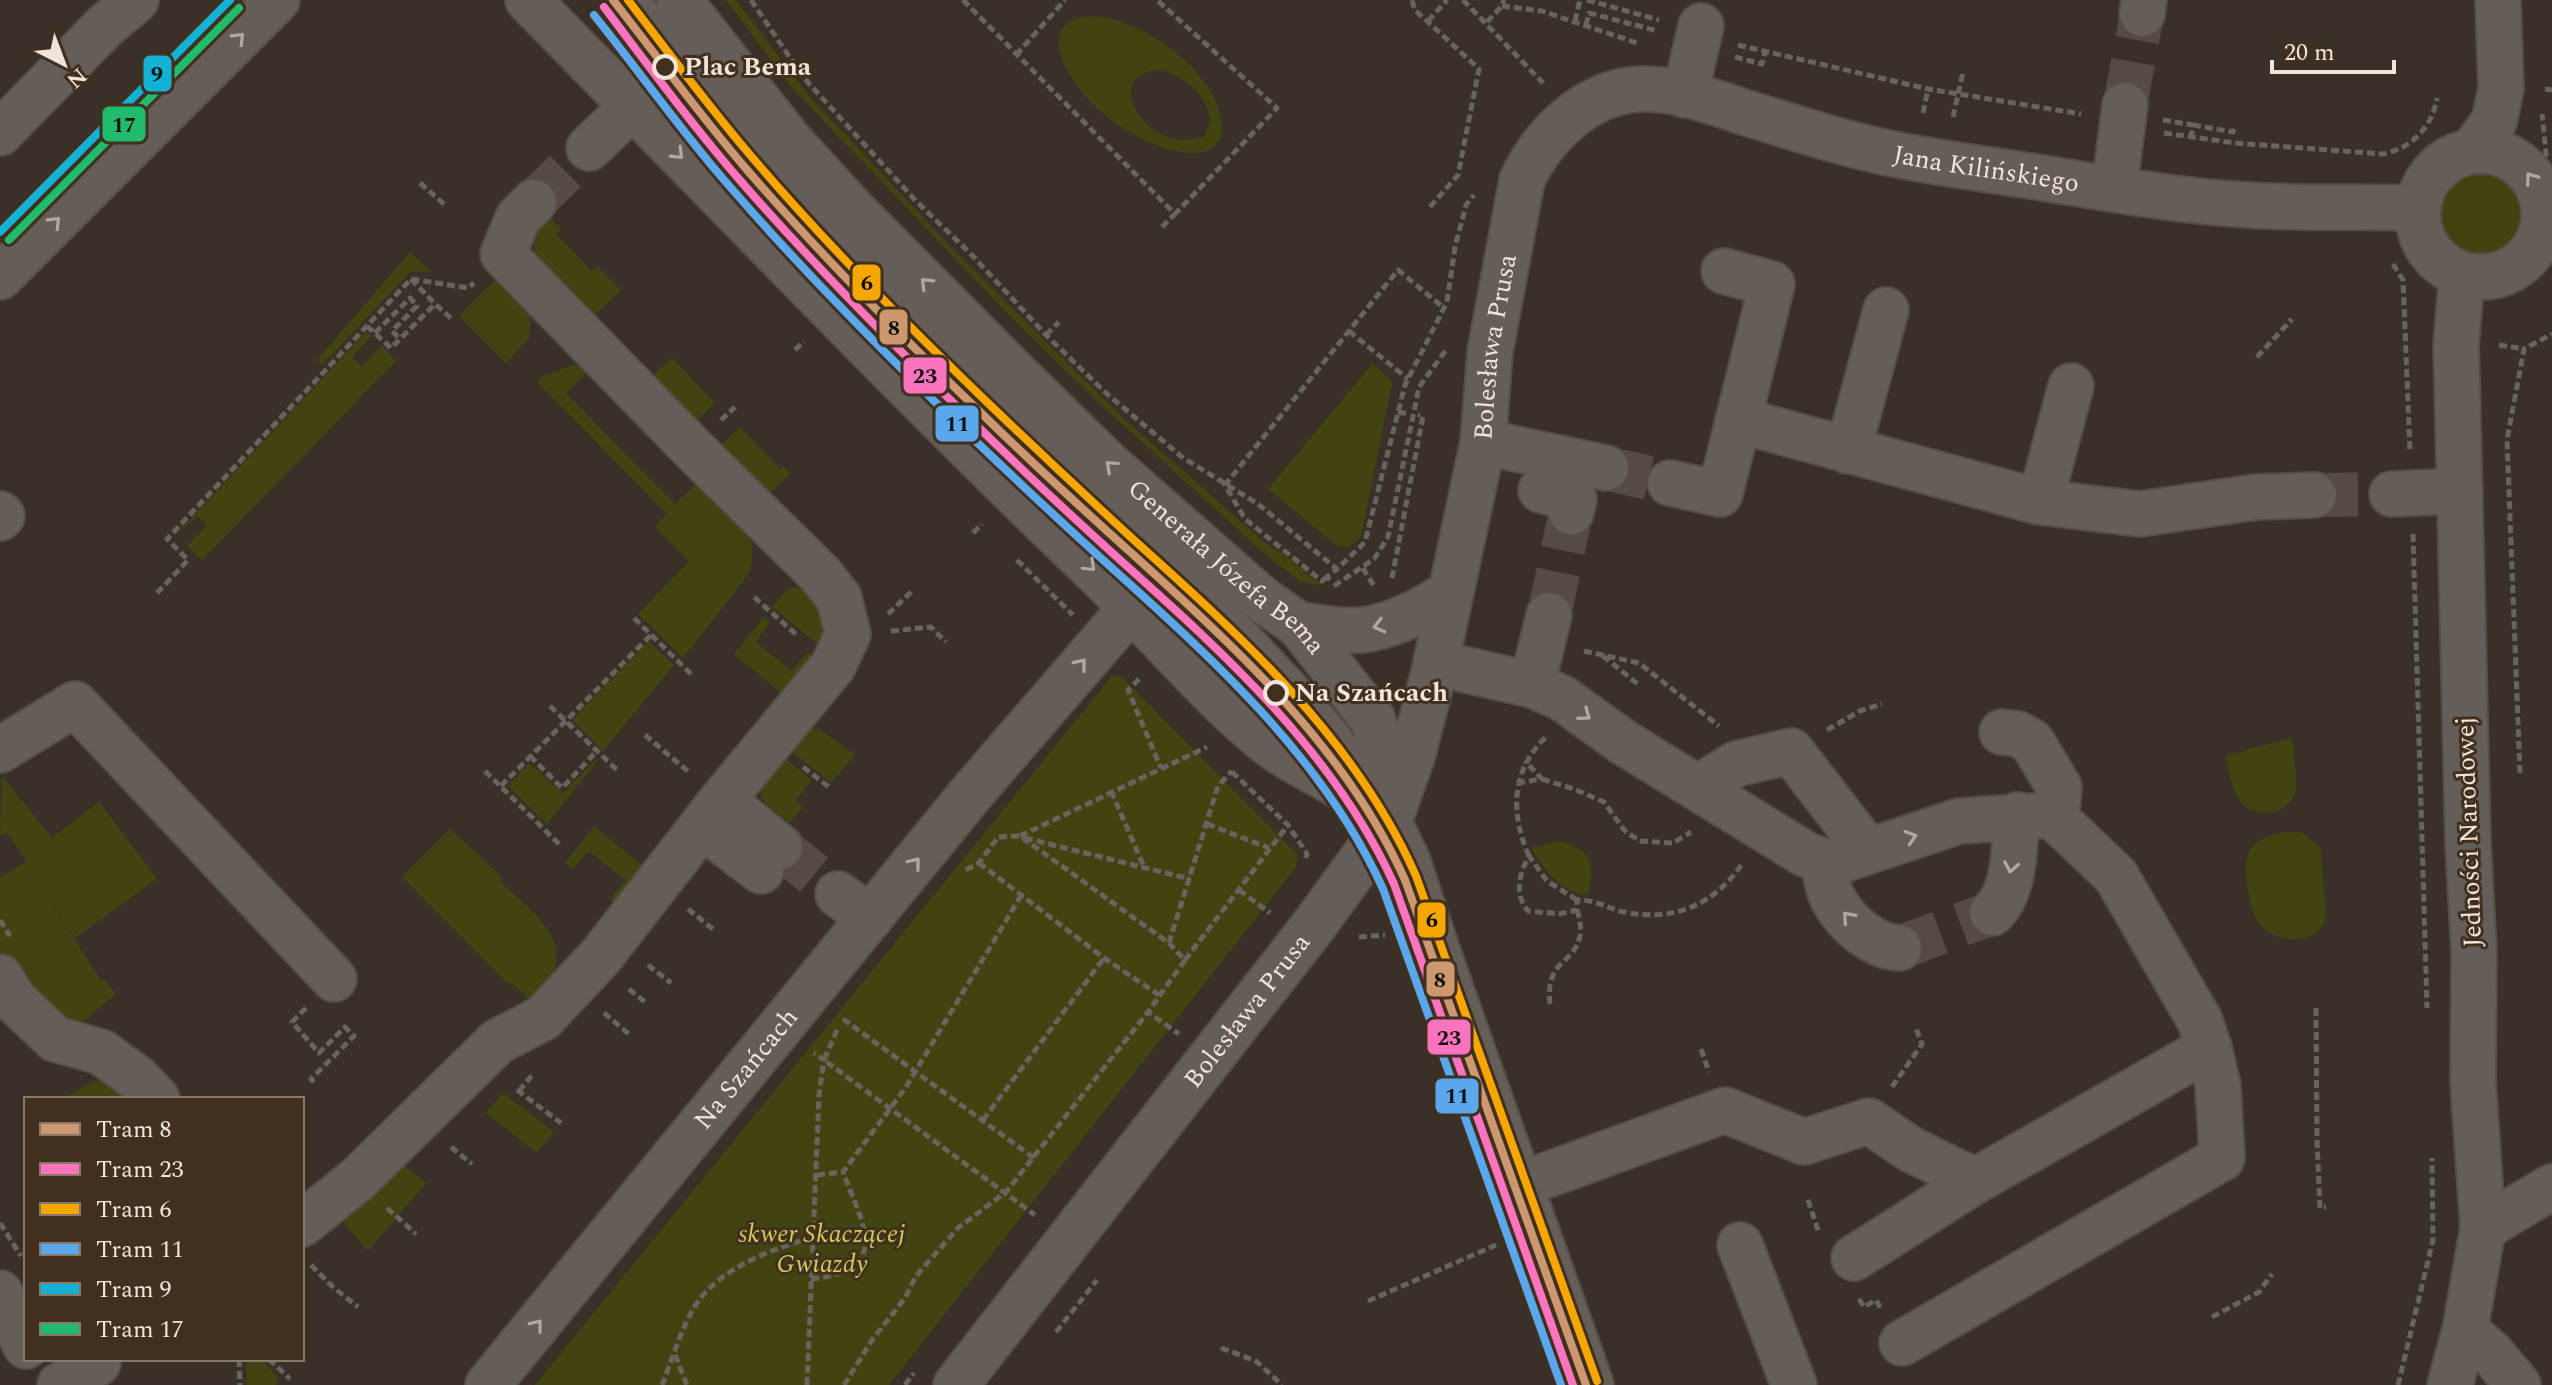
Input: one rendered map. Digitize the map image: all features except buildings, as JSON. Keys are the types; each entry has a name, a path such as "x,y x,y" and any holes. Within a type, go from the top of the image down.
{"street":[{"path":"0,133 105,26 136,0"},
{"path":"0,277 277,0"},
{"path":"528,0 1013,493 1264,740 1354,794 1389,822"},
{"path":"625,0 710,111 805,221 1021,440 1219,620 1339,748 1389,822 1408,862 1437,950 1539,1178 1591,1385"},
{"name":"Generała Józefa Bema","path":"679,0 790,141 852,209 1107,463 1263,600 1299,625 1372,718 1383,749 1389,822"},
{"path":"2473,150 2494,122 2501,89 2498,0"},
{"path":"1685,95 1692,31"},
{"name":"Jana Kilińskiego","path":"1570,117 1614,94 1639,89 1685,95 1825,138 1893,154 2175,199 2248,205 2418,208"},
{"path":"589,148 632,107"},
{"path":"2114,189 2135,114"},
{"name":"Bolesława Prusa","path":"956,1385 1315,924 1389,822 1412,757 1436,663 1483,442 1490,352 1522,180 1532,158 1570,117"},
{"path":"2473,150 2505,155 2521,164 2533,177 2541,192 2548,232 2521,263 2503,273 2483,278 2462,274 2442,264 2427,247 2418,227 2418,208 2424,185 2435,169 2451,157 2473,150"},
{"path":"304,1241 359,1178 497,1042 543,1018 601,956 712,813 833,666 848,634 839,598 820,574 503,254 518,218 534,202"},
{"path":"1670,483 1720,494 1772,284 1724,271"},
{"name":"Jedności Narodowej","path":"2450,1385 2465,1330 2483,1228 2473,1082 2474,952 2468,832 2456,346 2462,274"},
{"path":"1848,451 1886,310"},
{"path":"2040,502 2071,386"},
{"path":"1738,420 2040,502 2140,514 2256,497 2314,495"},
{"path":"1483,442 1606,468"},
{"path":"2402,494 2460,491"},
{"path":"1299,625 1360,630 1381,626 1415,613 1449,593"},
{"name":"Na Szańcach","path":"488,1385 781,1029 844,918 974,790 1132,607"},
{"path":"1511,680 1549,615"},
{"path":"1436,663 1511,680 1562,698 1623,742 1697,809 1823,861 1839,861 1959,821 2034,815 2058,802 2059,787 2032,742 2018,734 2002,732"},
{"path":"0,750 75,704 334,979"},
{"path":"1697,809 1736,764 1791,751 1868,851"},
{"path":"712,813 770,859"},
{"path":"1992,913 2007,886 2034,815"},
{"path":"1902,1343 2222,1158 2218,1086 2200,1021 2116,876 2034,815"},
{"path":"1823,861 1832,898 1853,924 1868,938 1886,947 1899,948"},
{"path":"0,977 14,1000 55,1039 101,1052 137,1078 155,1097"},
{"path":"1855,1276 1975,1181 2209,1048"},
{"path":"1539,1178 1725,1110 1804,1142 1869,1121 1910,1149 1975,1181"},
{"path":"2483,1228 2552,1187"},
{"path":"1740,1245 1794,1385"},
{"path":"0,1293 24,1342"},
{"path":"2465,1330 2492,1354 2518,1385"},
{"path":"33,1361 47,1385"},
{"path":"60,1385 98,1363"}],"path":[{"path":"751,0 803,77 917,202 969,252 1046,335 1106,393 1171,448 1258,504 1337,569"},
{"path":"963,0 1175,214"},
{"path":"1016,55 1065,0"},
{"path":"1157,0 1277,108 1162,227"},
{"path":"1412,0 1415,10 1479,69 1458,175 1430,207"},
{"path":"1428,21 1447,0"},
{"path":"1463,0 1543,83 1534,92"},
{"path":"1575,21 1580,0"},
{"path":"1587,0 1692,31 1928,89 2135,114 2233,132 2235,126"},
{"path":"1487,22 1503,3 1575,21 1644,46"},
{"path":"1586,25 1589,13 1692,31"},
{"path":"1953,117 1963,72"},
{"path":"1923,113 1928,89"},
{"path":"2135,114 2138,129 2191,137 2383,154 2398,152 2414,141 2436,108 2437,98"},
{"path":"2191,137 2193,125"},
{"path":"2381,164 2383,154"},
{"path":"420,183 445,205"},
{"path":"1225,485 1245,519 1322,581 1329,578 1365,542 1408,379 1447,302 1455,247 1466,205 1479,186"},
{"path":"411,279 468,288 503,254"},
{"path":"2393,264 2403,280 2402,494 2428,1022"},
{"path":"1225,485 1398,270 1444,308"},
{"path":"411,279 452,319"},
{"path":"157,593 188,560 167,539 411,279"},
{"path":"375,333 410,298 417,306 392,331 400,339"},
{"path":"367,326 391,348 435,304"},
{"path":"2257,357 2292,319"},
{"path":"1046,335 1059,322"},
{"path":"1349,331 1408,379"},
{"path":"2494,345 2524,349 2552,334"},
{"path":"795,350 804,340"},
{"path":"1326,590 1374,559 1388,537 1419,387 1452,341"},
{"path":"2520,773 2507,440 2524,349"},
{"path":"1398,412 1409,414"},
{"path":"1392,578 1423,416 1418,415"},
{"path":"973,533 982,524"},
{"path":"754,597 833,666"},
{"path":"634,618 692,675"},
{"path":"885,631 931,627 946,642"},
{"path":"501,786 651,635"},
{"path":"1577,649 1639,663 1716,724"},
{"path":"1603,655 1639,685"},
{"path":"1140,678 1128,690 1161,768"},
{"path":"1791,751 1860,711 1882,704"},
{"path":"550,706 618,771"},
{"path":"1577,709 1542,740 1525,761 1517,783 1516,814 1529,856 1547,881 1577,900 1594,900 1625,912 1663,915 1711,899 1737,871"},
{"path":"645,735 712,813"},
{"path":"1020,836 1208,747"},
{"path":"530,756 562,788 596,752"},
{"path":"1525,761 1542,779"},
{"path":"797,762 829,787"},
{"path":"485,771 559,844"},
{"path":"1169,943 1218,786 1231,772 1288,825 1307,854 1301,871"},
{"path":"1517,783 1542,779 1604,802 1625,831 1640,841 1673,843 1697,809"},
{"path":"1111,791 1145,868"},
{"path":"1206,824 1269,848"},
{"path":"844,1385 872,1340 905,1298 916,1276 958,1228 1006,1192 1148,1012 1288,825"},
{"path":"1020,836 1169,943 1185,960"},
{"path":"958,874 979,863 998,837 1020,836 1190,879"},
{"path":"1529,856 1519,880 1524,906 1533,913 1545,914 1577,910"},
{"path":"979,863 1104,958 1159,995"},
{"path":"1239,890 1270,913"},
{"path":"817,1175 843,1172 890,1108 915,1073 1022,894"},
{"path":"1550,1004 1552,977 1574,949 1580,935 1577,900"},
{"path":"684,906 714,930"},
{"path":"983,1120 1104,958"},
{"path":"641,960 671,983"},
{"path":"314,1082 311,1079 354,1036 345,1027 319,1053 292,1022 334,979"},
{"path":"2316,1008 2320,1208 2326,1207"},
{"path":"601,1011 629,1034"},
{"path":"1148,1012 1180,1034"},
{"path":"842,1018 1034,1158"},
{"path":"1869,1121 1922,1044 1915,1026"},
{"path":"781,1029 1037,1216"},
{"path":"807,1385 819,1095 828,1048"},
{"path":"519,1091 561,1123"},
{"path":"454,1150 472,1164"},
{"path":"2398,1385 2433,1240 2432,1154"},
{"path":"811,1279 847,1272 858,1261 865,1246 866,1229 843,1172"},
{"path":"396,1217 416,1234"},
{"path":"0,1223 24,1262"},
{"path":"662,1385 700,1298 734,1270 777,1248 813,1237"},
{"path":"304,1241 334,1288 358,1307"},
{"path":"1368,1301 1501,1243"},
{"path":"2212,1317 2259,1292 2272,1274"},
{"path":"1855,1276 1864,1307 1876,1300 1902,1343"},
{"path":"1221,1348 1256,1361 1282,1385"},
{"path":"675,1354 687,1385"},
{"path":"239,1361 240,1385"},
{"path":"271,1361 290,1379"}],"green space":[{"path":"726,0 736,0 809,96 949,245 1125,420 1275,551 1277,549 1322,585 1300,582 1260,550 1097,401 1010,316 792,88"},
{"path":"1094,16 1124,23 1154,37 1180,56 1202,79 1220,111 1220,138 1214,147 1203,152 1186,153 1165,148 1129,132 1097,108 1076,84 1061,54 1059,40 1063,28 1074,20","holes":["1160,70 1186,82 1204,102 1211,121 1204,136 1183,140 1164,135 1137,112 1132,98 1133,84 1142,74"]},
{"path":"2473,174 2489,174 2504,180 2516,192 2522,215 2516,238 2504,250 2489,256 2473,256 2458,250 2446,238 2440,223 2440,207 2446,192 2458,180"},
{"path":"544,212 561,229 556,234 592,271 598,267 621,290 590,320 536,266 534,242"},
{"path":"410,252 431,272 410,272 322,365 317,360"},
{"path":"498,277 531,315 529,338 506,363 459,316"},
{"path":"367,331 372,336 352,357 362,366 382,346 396,361 202,560 187,546 207,525 198,516 176,535"},
{"path":"672,358 715,403 692,425 648,380"},
{"path":"1372,364 1392,384 1361,535 1350,546 1340,546 1268,489"},
{"path":"574,365 590,369 566,393 675,504 700,480 744,527 752,544 750,571 683,658 638,614 689,561 655,527 667,514 537,382 543,376"},
{"path":"740,427 780,469 784,467 790,474 764,498 717,450"},
{"path":"793,587 807,590 819,609 824,631 821,647 772,607"},
{"path":"764,617 770,622 756,642 792,671 808,652 816,658 785,696 734,654"},
{"path":"649,641 674,665 603,751 572,720"},
{"name":"skwer Skaczącej Gwiazdy","path":"1113,675 1123,678 1297,854 1296,867 889,1385 535,1385"},
{"path":"809,728 820,729 855,755 831,783 791,751"},
{"path":"2292,738 2296,788 2288,805 2280,810 2261,812 2244,805 2234,788 2225,756"},
{"path":"596,759 547,824 508,786 529,763 563,793"},
{"path":"786,759 812,780 796,800 803,807 790,823 765,803 760,795"},
{"path":"2,776 52,838 99,802 157,879 75,938 46,894 101,981 105,980 116,994 84,1021 96,1038 83,1037 0,956 0,878 27,861 7,833 0,836"},
{"path":"594,826 646,869 618,905 610,899 625,880 589,851 573,869 565,863"},
{"path":"450,829 502,877 500,881 542,922 551,936 556,950 555,966 548,983 532,1002 511,983 509,985 402,877"},
{"path":"2281,832 2301,832 2321,848 2325,921 2320,929 2303,938 2282,938 2264,929 2255,916 2249,897 2246,865 2250,850 2259,841"},
{"path":"1559,841 1578,849 1588,859 1591,874 1588,895 1561,885 1531,848"},
{"path":"109,1078 126,1088 124,1097 67,1097 94,1081"},
{"path":"503,1093 554,1132 537,1153 486,1113"},
{"path":"399,1161 426,1183 368,1251 339,1217"},
{"path":"246,1361 263,1361 278,1377 276,1385 247,1385"}],"tunnel":[{"path":"2125,105 2142,14"},
{"path":"534,202 589,148"},
{"path":"1606,468 1670,483"},
{"path":"2314,495 2392,494"},
{"path":"1549,615 1571,512"},
{"path":"780,847 838,894"},
{"path":"1899,948 1992,913"}],"tram line":[{"name":"9","path":"0,232 230,0"},
{"name":"8","path":"613,0 730,150 831,263 996,428 1247,662 1319,742 1351,786 1380,831 1405,880 1586,1385"},
{"name":"6","path":"628,0 740,143 830,244 990,405 1256,654 1294,694 1362,780 1416,876 1597,1381"},
{"name":"23","path":"604,7 721,158 822,271 1006,454 1237,669 1309,748 1341,791 1394,884 1573,1385"},
{"name":"17","path":"9,240 239,8"},
{"name":"11","path":"594,15 713,167 803,268 963,429 1229,677 1299,755 1331,797 1383,889 1561,1385"}],"place":[{"name":"Plac Bema","path":"665,67"},
{"name":"Na Szańcach","path":"1276,693"}]}
